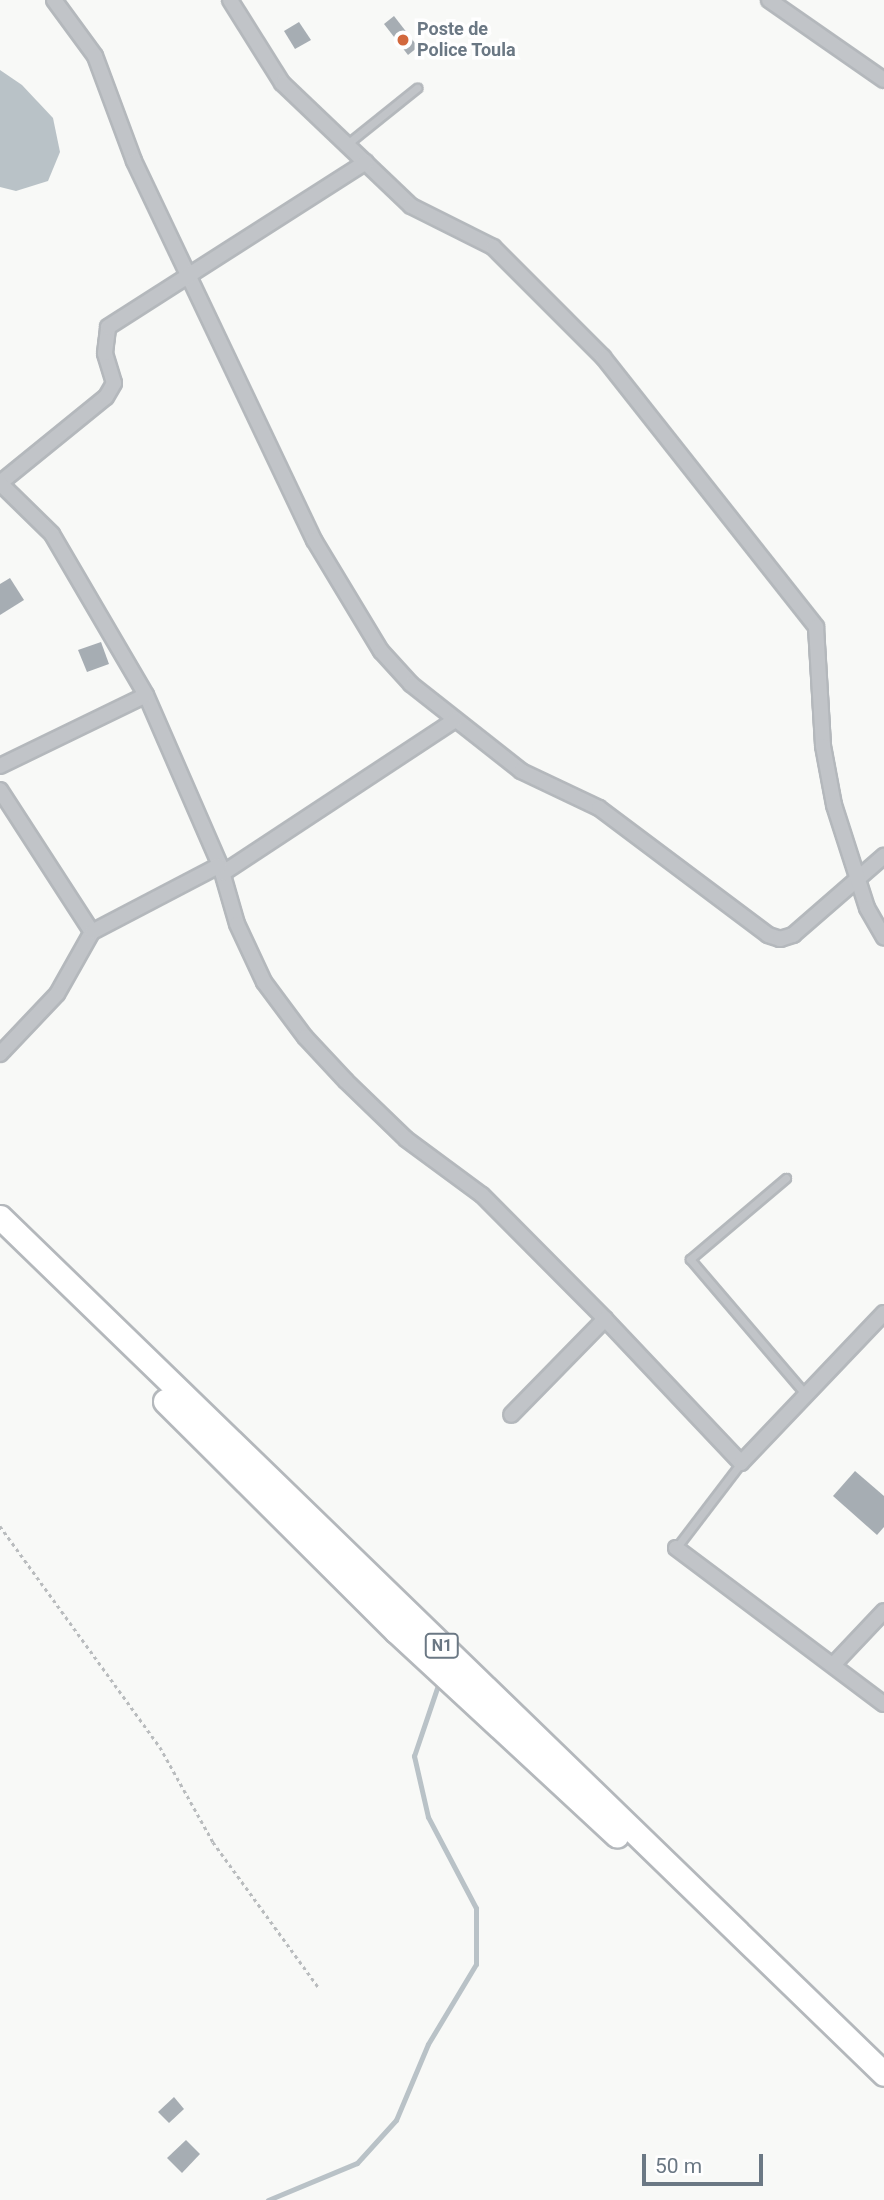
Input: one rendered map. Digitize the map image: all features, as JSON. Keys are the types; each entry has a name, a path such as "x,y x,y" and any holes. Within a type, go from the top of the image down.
{"main road":[{"name":"N1","path":"0,1217 884,2091"},
{"name":"N1","path":"0,1235 396,1631 568,1779 884,2074"}],"street":[{"path":"54,0 94,55 134,160 321,551 381,652 411,684 521,771 599,808 768,935 780,939 793,935 855,877 884,856"},
{"path":"230,0 282,83 411,206 493,247 543,294 637,398 816,627 823,746 834,805 855,877 884,937"},
{"path":"769,0 884,80"},
{"path":"366,162 188,272 108,327 105,353 114,383 106,397 0,483 52,534 146,695 222,869 237,924 264,982 305,1037 406,1139 482,1195 521,1231 741,1463 884,1313"},
{"path":"0,766 146,695"},
{"path":"0,1054 57,994 92,932 222,869 456,720"},
{"path":"0,790 92,932"},
{"path":"510,1415 605,1319"},
{"path":"676,1548 884,1704"},
{"path":"833,1665 884,1611"}],"lane":[{"path":"347,144 417,88"},
{"path":"786,1178 690,1259 807,1396"},
{"path":"676,1548 741,1463"}],"path":[{"path":"0,1526 160,1747 213,1842 319,1988"}],"shaded area":[{"path":"0,70 22,85 53,118 60,152 48,181 16,191 0,187"}],"building":[{"path":"394,16 418,47 408,55 384,24"},
{"path":"299,22 311,40 295,49 284,31"},
{"path":"10,578 24,600 0,615 0,584"},
{"path":"101,642 109,664 87,672 78,650"},
{"path":"855,1471 884,1496 884,1527 877,1535 833,1496"},
{"path":"174,2097 184,2109 169,2123 158,2112"},
{"path":"186,2140 200,2154 182,2173 167,2158"}],"waterway":[{"path":"268,2200 357,2163 396,2120 428,2044 476,1964 476,1908 428,1817 414,1756 439,1682"}],"place":[{"name":"Poste de Police Toula","path":"403,40"}]}
